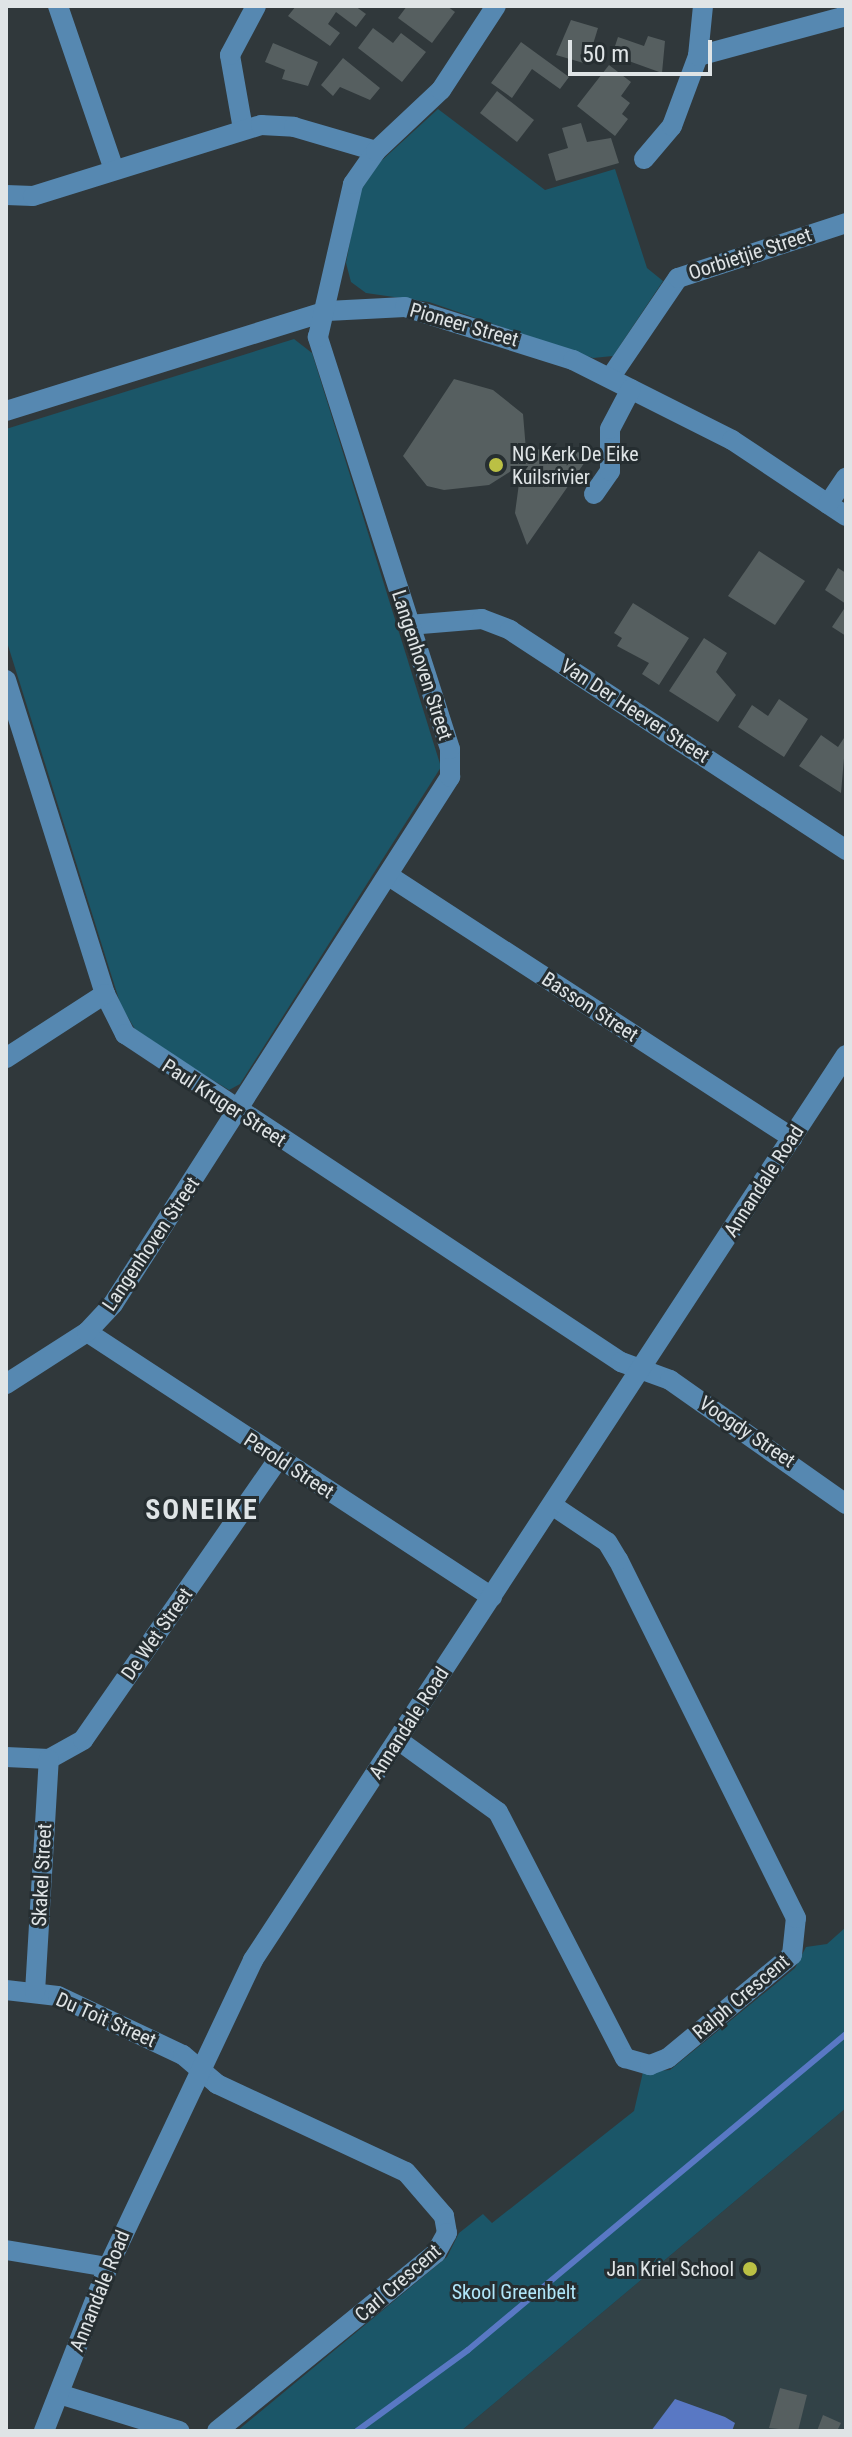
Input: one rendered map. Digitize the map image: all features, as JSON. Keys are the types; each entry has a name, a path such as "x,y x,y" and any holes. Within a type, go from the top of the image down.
{"street":[{"path":"58,6 114,170"},
{"path":"243,129 230,55 256,6"},
{"name":"Langenhoven Street","path":"6,1384 87,1332 238,1112 389,876 452,769 318,337 327,311 347,197 376,151 441,90 496,6"},
{"path":"644,159 672,126 698,56 703,6"},
{"path":"698,56 846,16"},
{"path":"6,195 33,196 243,129 285,125 376,151"},
{"name":"Oorbietjie Street","path":"610,378 678,278 846,223"},
{"name":"Pioneer Street","path":"6,411 327,311 383,305 432,313 610,378 732,440 837,510"},
{"path":"594,494 610,471 610,429 631,389"},
{"path":"837,510 846,477"},
{"name":"Van Der Heever Street","path":"409,625 482,619 510,630 846,850"},
{"name":"Paul Kruger Street","path":"6,680 105,994 136,1043 238,1112 642,1369"},
{"name":"Basson Street","path":"389,876 792,1138"},
{"path":"6,1058 105,994"},
{"name":"Annandale Road","path":"44,2431 108,2267 253,1960 846,1055"},
{"name":"Perold Street","path":"87,1332 492,1597"},
{"name":"Voogdy Street","path":"642,1369 670,1380 843,1490"},
{"name":"De Wet Street","path":"49,1759 83,1740 278,1459"},
{"name":"Ralph Crescent","path":"398,1740 498,1812 618,2053 632,2063 668,2058 792,1955 796,1918 618,1560 607,1542 552,1505"},
{"path":"6,1757 49,1759"},
{"name":"Skakel Street","path":"35,1992 49,1759"},
{"name":"Du Toit Street","path":"6,1990 35,1992 155,2042 200,2070"},
{"name":"Carl Crescent","path":"200,2070 406,2172 447,2224 436,2253 217,2431"},
{"path":"6,2250 108,2267"},
{"path":"59,2394 179,2431"}],"shaded area":[{"name":"Jan Kriel School","path":"846,2108 846,2431 461,2431"}],"green space":[{"path":"438,109 545,190 615,169 647,268 663,281 613,356 593,358 429,302 366,293 351,282 346,263 359,193 379,163"},
{"path":"294,339 312,353 441,767 240,1084 229,1090 138,1034 121,1006 6,639 6,429"},
{"name":"Skool Greenbelt","path":"846,1927 846,2108 461,2431 237,2431 447,2257 459,2233 483,2214 492,2223 634,2111 643,2072 670,2070 795,1968 806,1947 827,1944"}],"water":[{"path":"675,2399 725,2417 735,2423 732,2431 651,2431"}],"building":[{"path":"296,6 355,6 366,14 356,27 336,12 328,24 340,33 330,46 288,16"},
{"path":"407,6 447,6 455,12 432,43 398,18"},
{"path":"571,20 598,28 587,64 556,55"},
{"path":"373,28 393,43 401,33 426,52 402,82 358,48"},
{"path":"648,36 665,41 662,73 612,55 618,37 644,46"},
{"path":"521,42 569,77 560,89 532,69 512,98 491,83"},
{"path":"273,43 318,62 308,86 282,79 285,70 265,62"},
{"path":"343,58 380,88 370,100 340,87 333,96 321,85"},
{"path":"609,65 631,82 621,96 630,103 622,114 628,119 615,136 577,106"},
{"path":"497,91 534,120 517,142 480,113"},
{"path":"581,123 587,142 611,138 619,163 556,181 548,154 568,148 562,128"},
{"name":"NG Kerk De Eike Kuilsrivier","path":"454,379 493,390 523,414 526,450 573,448 587,459 527,545 515,513 520,476 511,471 489,485 444,490 427,486 403,456"},
{"path":"759,551 805,581 775,625 728,596"},
{"path":"838,568 846,573 846,604 825,590"},
{"path":"633,603 689,638 659,685 642,674 649,663 617,646 622,638 614,633"},
{"path":"846,606 846,636 832,627"},
{"path":"704,638 727,653 716,672 736,695 718,722 669,691"},
{"path":"779,699 808,719 784,757 738,727 752,705 768,716"},
{"path":"821,735 838,747 846,735 841,793 799,766"},
{"path":"780,2388 807,2395 798,2431 769,2428"},
{"path":"823,2415 841,2423 837,2431 817,2431"}],"waterway":[{"path":"357,2431 468,2350 846,2034"}],"place":[{"name":"NG Kerk De Eike Kuilsrivier","path":"496,465"},
{"name":"Jan Kriel School","path":"750,2269"}],"district":[{"name":"SONEIKE","path":"202,1510"}]}
